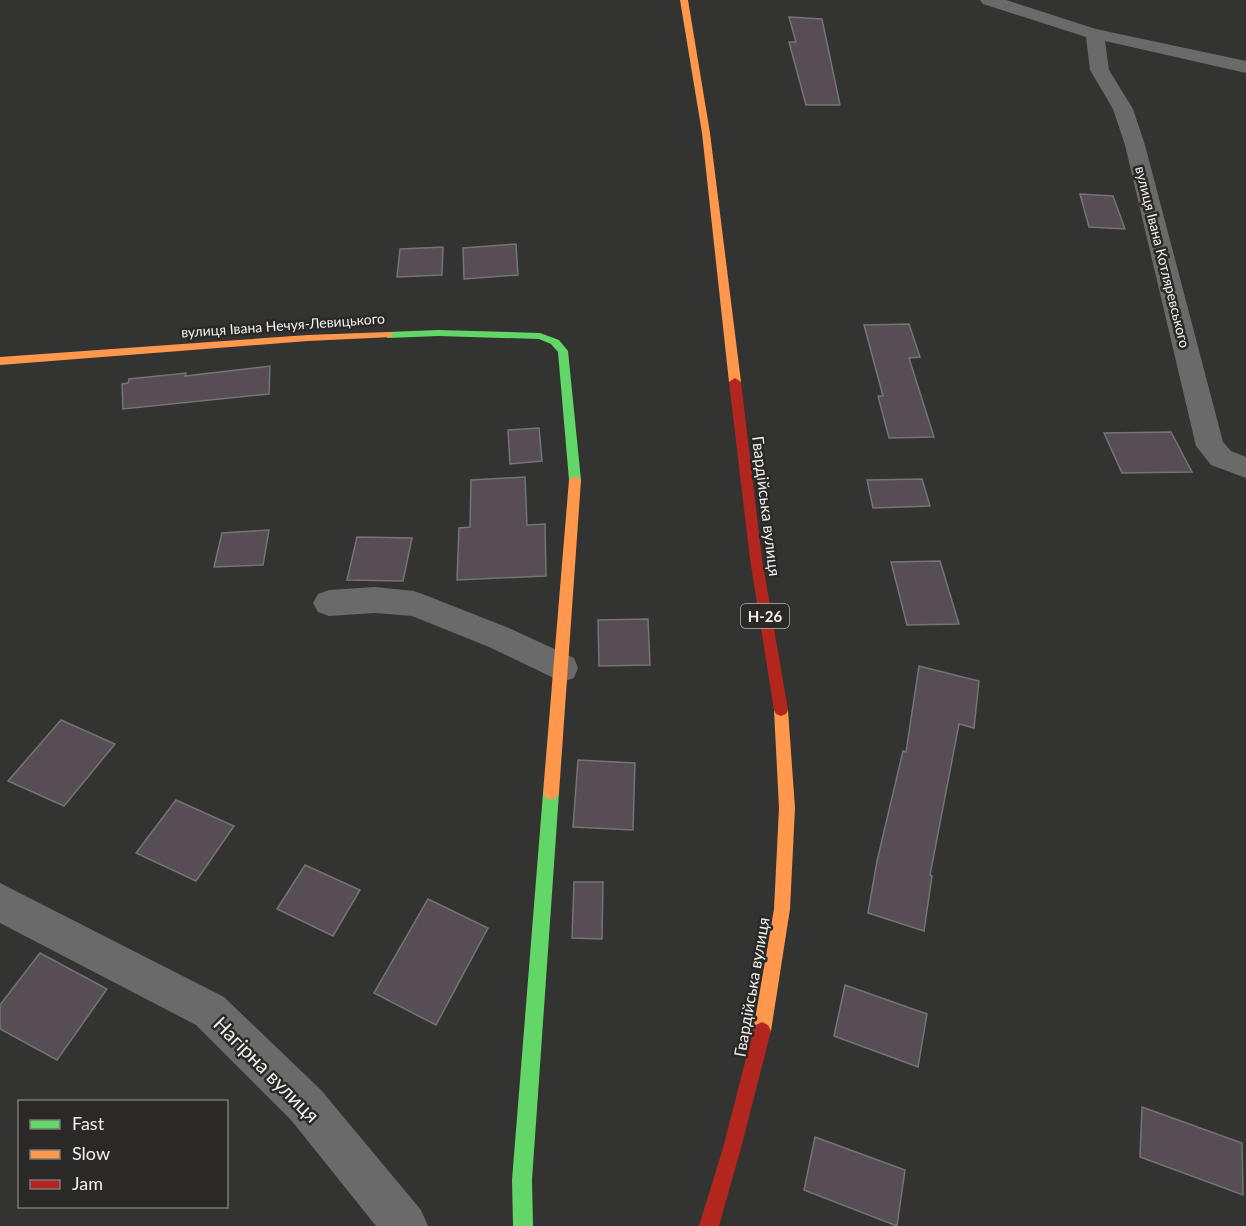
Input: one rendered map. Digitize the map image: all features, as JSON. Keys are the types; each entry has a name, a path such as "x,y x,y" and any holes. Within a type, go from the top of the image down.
{"main road":[{"name":"Гвардійська вулиця","path":"684,0 706,133 756,559 782,718 787,808 782,909 764,1022 732,1148 709,1226"},
{"name":"вулиця Івана Нечуя-Левицького","path":"0,361 308,338 438,333 540,336 555,342 563,351 575,483 562,668"},
{"path":"523,1226 522,1180 531,1079 537,965 562,668"}],"street":[{"path":"989,0 1092,33 1246,67"},
{"name":"вулиця Івана Котляревського","path":"1092,33 1096,37 1098,46 1097,63 1104,81 1124,110 1135,145 1210,446 1221,458 1246,468"},
{"path":"329,603 375,600 414,604 500,638 562,668"},
{"name":"Нагірна вулиця","path":"0,902 210,1011 306,1105 405,1226"}],"building":[{"path":"789,17 822,19 840,105 806,105 789,42 796,42"},
{"path":"1080,194 1113,196 1125,229 1089,227"},
{"path":"516,244 518,275 464,279 463,248"},
{"path":"443,247 442,275 397,277 400,249"},
{"path":"909,324 920,357 909,358 934,437 889,438 878,396 883,396 864,325"},
{"path":"270,366 269,394 123,409 122,384 128,383 129,379 186,373 185,376"},
{"path":"539,428 542,461 510,464 508,430"},
{"path":"1171,432 1192,472 1122,473 1104,433"},
{"path":"525,477 527,525 545,524 546,576 457,580 459,528 470,527 471,480"},
{"path":"922,479 930,506 873,508 867,480"},
{"path":"269,530 263,565 214,567 222,533"},
{"path":"357,537 412,538 403,581 347,580"},
{"path":"940,561 959,624 907,625 891,562"},
{"path":"648,619 650,665 599,666 598,620"},
{"path":"919,666 979,681 974,728 959,724 930,875 932,876 924,931 868,913 877,861 903,751 906,752"},
{"path":"61,720 115,744 64,806 8,781"},
{"path":"578,760 635,763 633,830 573,827"},
{"path":"176,800 234,826 196,881 136,853"},
{"path":"305,865 360,890 333,936 277,909"},
{"path":"574,882 603,882 602,939 572,938"},
{"path":"428,899 488,928 436,1025 374,993"},
{"path":"40,953 107,989 57,1060 0,1029 0,1005"},
{"path":"845,985 927,1014 918,1067 834,1036"},
{"path":"1142,1107 1242,1143 1243,1195 1140,1157"},
{"path":"815,1137 905,1170 897,1226 804,1190"}],"traffic: fast":[{"path":"388,335 438,333 540,336 555,342 563,351 575,480"},
{"path":"523,1226 522,1180 551,793"}],"traffic: slow":[{"path":"684,0 706,133 735,382"},
{"path":"0,361 308,338 388,335"},
{"path":"551,793 575,480"},
{"path":"762,1031 782,909 787,808 781,710"}],"traffic: jam":[{"path":"735,382 756,559 781,710"},
{"path":"709,1226 762,1031"}]}
